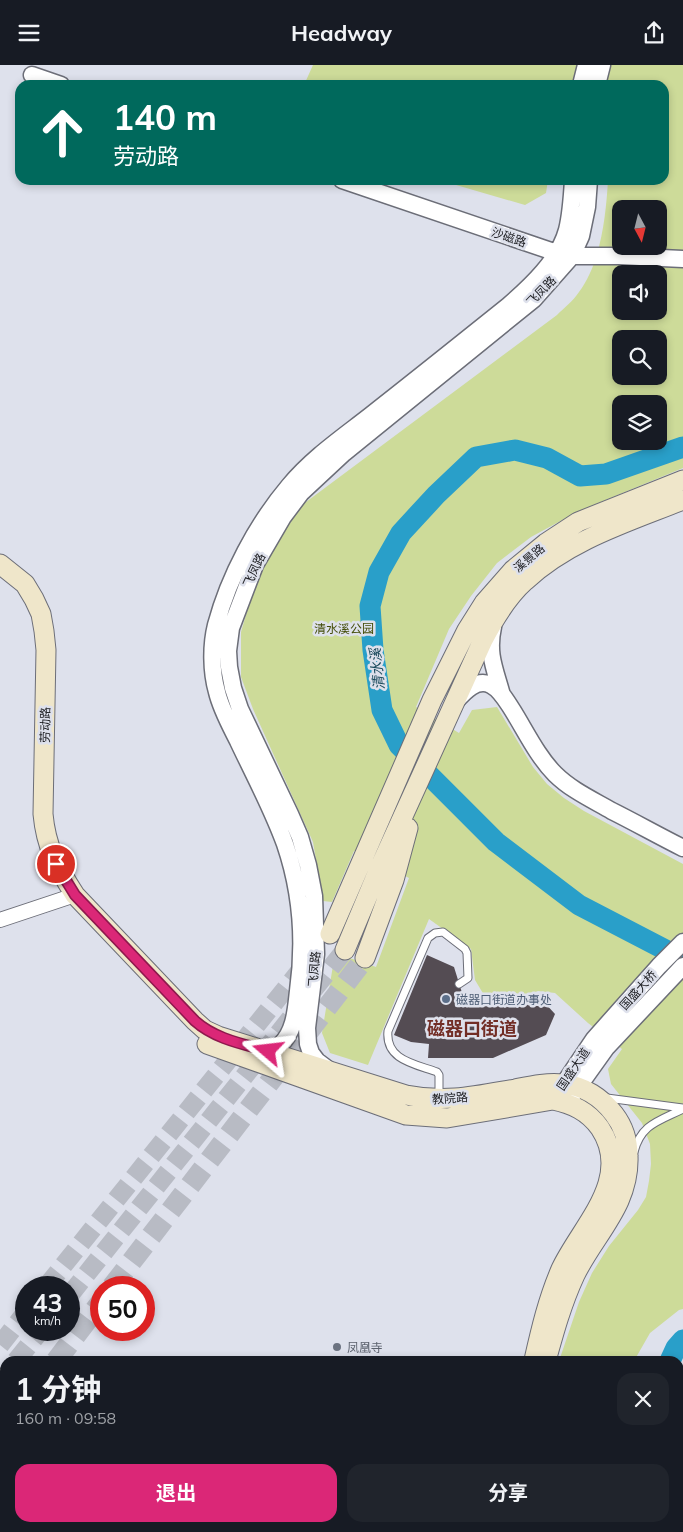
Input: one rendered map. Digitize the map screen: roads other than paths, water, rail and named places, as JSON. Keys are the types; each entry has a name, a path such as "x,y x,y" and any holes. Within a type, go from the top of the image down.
{"main road":[{"name":"溪景路","path":"330,933 432,700 467,630 484,603 513,570 546,543 578,522 683,480"},
{"name":"溪景路","path":"387,874 420,781 496,615 524,581 571,548 586,539 683,499"},
{"name":"劳动路","path":"0,564 25,585 41,614 46,650 43,814 45,834 69,897"},
{"name":"劳动路","path":"0,577 25,603 32,617 37,649 32,814 40,856 49,877 69,897"},
{"path":"344,949 387,874"},
{"path":"365,958 387,874"},
{"name":"教院路","path":"69,897 205,1030 218,1036 406,1095 438,1109 467,1115 533,1102 560,1101"},
{"name":"教院路","path":"69,897 185,1028 201,1041 221,1050 406,1115 438,1109 463,1098 539,1084 578,1088"},
{"path":"547,1356 561,1309 576,1274 622,1198 627,1181 628,1156 626,1134 612,1111 578,1088"},
{"path":"535,1356 548,1303 562,1268 599,1205 609,1179 610,1154 603,1133 587,1114 577,1107 560,1101"}],"street":[{"path":"582,80 586,65"},
{"path":"598,80 602,65"},
{"path":"32,75 46,80"},
{"name":"沙磁路","path":"357,185 565,255 683,259"},
{"name":"飞凤路","path":"268,1051 280,1045 288,1035 294,1022 300,975 301,925 293,870 285,844 276,820 224,713 216,691 212,649 215,627 221,607 231,582 259,528 290,484 336,443 508,305 565,255 572,185"},
{"name":"飞凤路","path":"329,1070 317,1061 311,1053 308,1044 307,1029 316,954 314,896 308,865 300,837 290,813 240,709 233,688 228,651 231,628 255,565 283,517 301,493 344,453 515,316 541,292 565,255 581,236 587,207 589,185"},
{"path":"496,615 490,642 490,655 502,695"},
{"path":"453,707 467,689 477,684 493,685 502,695 543,759 560,778 590,799 683,848"},
{"path":"0,920 69,897"},
{"name":"国盛大桥","path":"600,1044 659,966 683,942"},
{"name":"国盛大桥","path":"600,1044 683,966"},
{"name":"国盛大道","path":"560,1101 578,1088 600,1044"}],"lane":[{"path":"438,1109 439,1075 396,1056 388,1043 388,1031 408,992 428,938 439,932 463,947 466,953 468,978 459,984"},
{"path":"578,1088 612,1100 683,1108"},
{"path":"627,1181 641,1134 647,1127 683,1108"}],"waterway":[{"name":"清水溪","path":"683,447 606,474 580,476 547,458 515,450 476,457 436,495 401,533 379,572 370,606 373,650 382,710 399,745 496,842 579,905 683,959"},
{"name":"清水溪","path":"672,1356 683,1340"}],"tunnel":[{"path":"80,1282 345,950"},
{"path":"120,1276 365,958"},
{"path":"55,1276 307,962"},
{"path":"60,1356 90,1316"},
{"path":"0,1345 15,1326"},
{"path":"20,1356 32,1341"}],"place":[{"name":"磁器口街道办事处","path":"446,999"},
{"name":"凤凰寺","path":"337,1347"}],"district":[{"name":"磁器口街道","path":"472,1028"}],"park label":[{"name":"清水溪公园","path":"344,628"}]}
